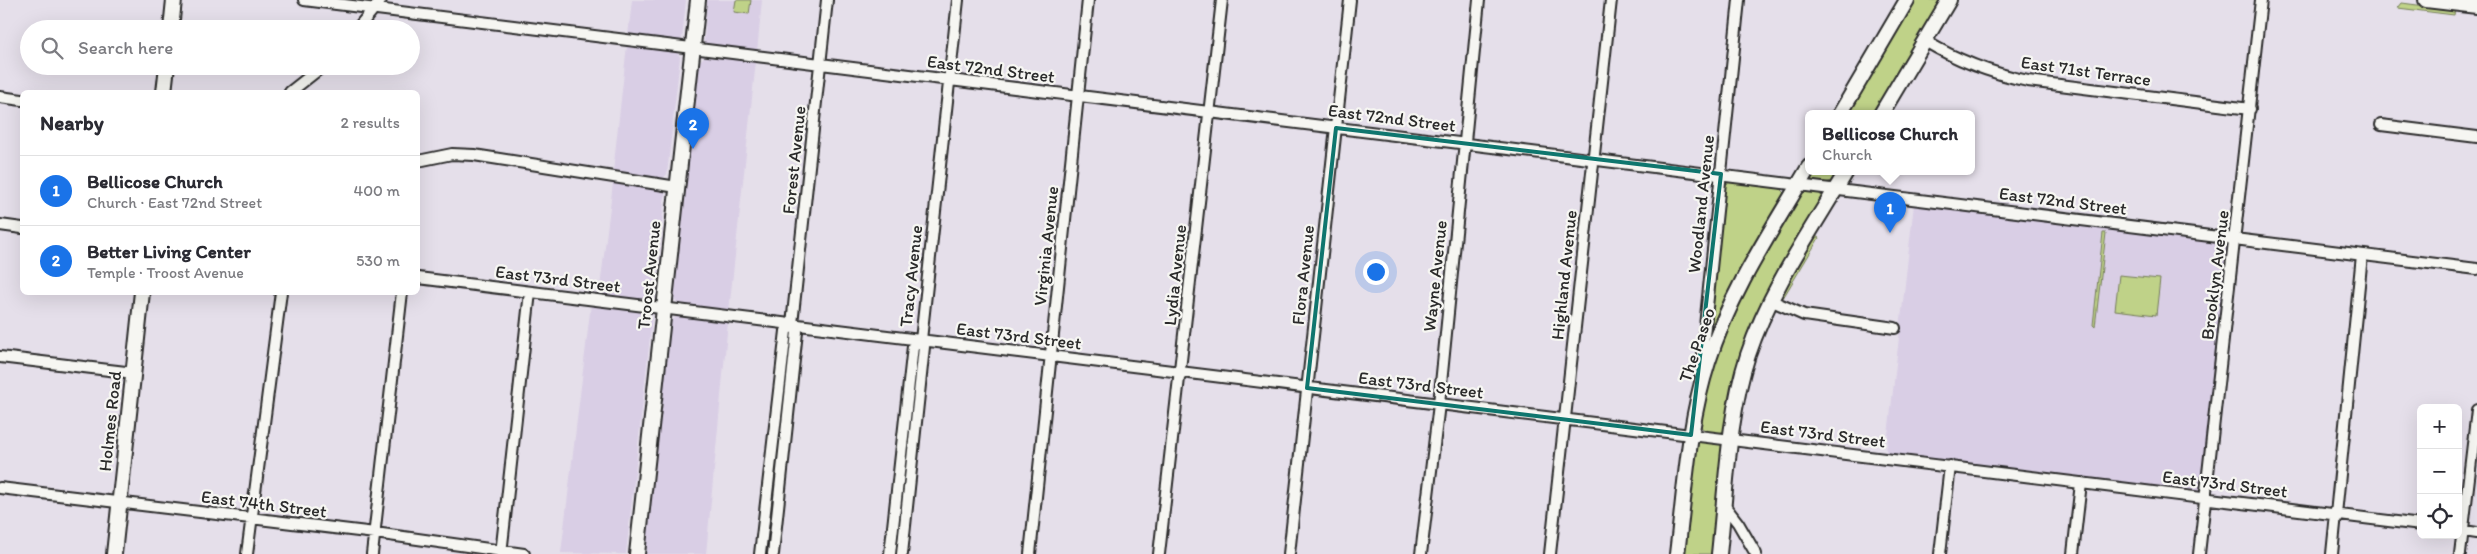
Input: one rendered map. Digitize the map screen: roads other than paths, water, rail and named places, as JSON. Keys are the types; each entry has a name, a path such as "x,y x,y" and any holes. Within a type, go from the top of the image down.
{"main road":[{"path":"172,20 174,0"},
{"name":"Troost Avenue","path":"637,554 698,0"},
{"path":"1842,110 1907,0"},
{"path":"1883,110 1949,0"},
{"path":"2426,0 2477,6"},
{"path":"164,90 166,75"},
{"name":"The Paseo","path":"1678,554 1691,435 1707,364 1732,301 1805,173"},
{"path":"1719,554 1737,403 1748,357 1770,300 1844,175"},
{"name":"Holmes Road","path":"114,554 142,295"}],"street":[{"name":"East 72nd Street","path":"304,0 377,4 1078,97 1593,158 2477,269"},
{"name":"Forest Avenue","path":"792,324 827,0"},
{"name":"Tracy Avenue","path":"902,554 924,347 921,340 958,0"},
{"name":"Virginia Avenue","path":"1030,554 1088,0"},
{"name":"Lydia Avenue","path":"1160,554 1222,0"},
{"name":"Flora Avenue","path":"1289,554 1350,0"},
{"name":"Wayne Avenue","path":"1421,554 1439,404 1479,0"},
{"name":"Highland Avenue","path":"1550,554 1611,0"},
{"name":"Woodland Avenue","path":"1696,411 1739,0"},
{"name":"Brooklyn Avenue","path":"2200,554 2261,0"},
{"path":"364,20 377,4"},
{"name":"East 71st Terrace","path":"1924,41 1949,56 2002,76 2028,81 2250,109"},
{"path":"293,90 312,75"},
{"path":"0,97 20,100"},
{"path":"2381,126 2477,137"},
{"path":"420,161 452,154 474,155 677,187"},
{"path":"0,225 20,228"},
{"path":"2332,554 2362,255"},
{"name":"East 73rd Street","path":"420,278 2417,524"},
{"path":"501,553 530,292"},
{"path":"247,554 281,295"},
{"path":"372,554 402,295"},
{"path":"1770,300 1804,315 1895,328"},
{"path":"760,554 786,331 792,324 797,332 773,554"},
{"path":"890,554 913,346 921,340"},
{"path":"0,357 134,373"},
{"path":"2462,516 2477,410"},
{"path":"1940,554 1950,466"},
{"path":"2073,554 2081,483"},
{"name":"East 74th Street","path":"0,488 374,533 501,553 524,554"},
{"path":"1724,506 1738,523 1756,554"},
{"path":"2462,530 2477,533"},
{"path":"2460,539 2460,554"}],"place":[{"name":"Better Living Center","path":"693,149"},
{"name":"Bellicose Church","path":"1890,233"}]}
